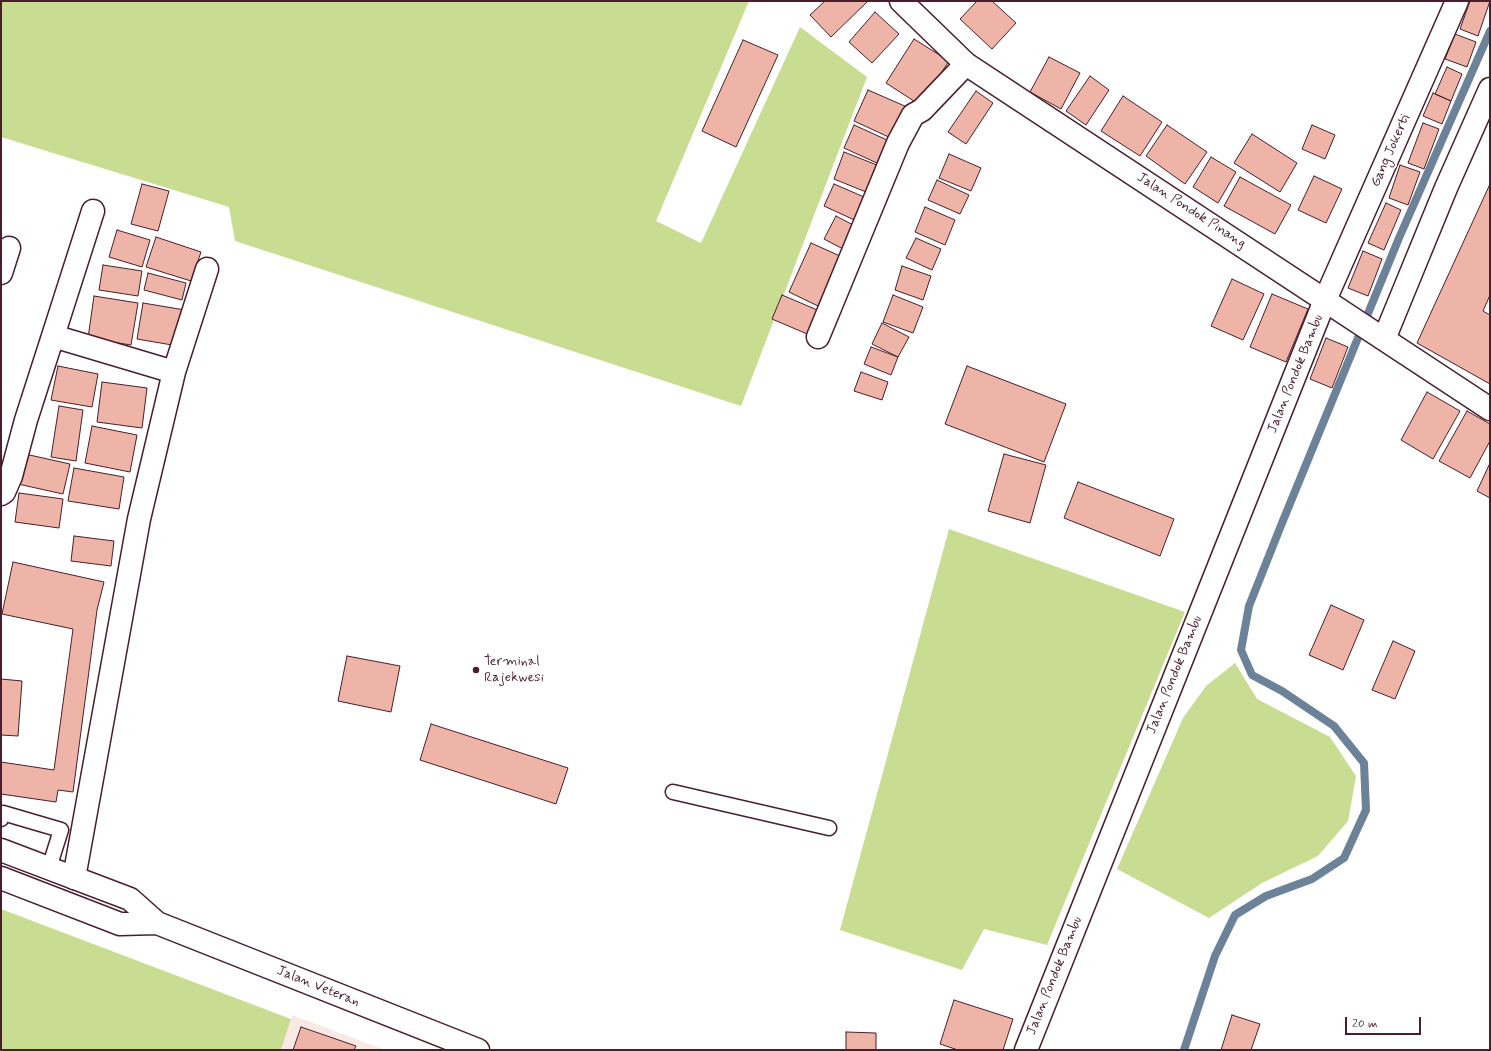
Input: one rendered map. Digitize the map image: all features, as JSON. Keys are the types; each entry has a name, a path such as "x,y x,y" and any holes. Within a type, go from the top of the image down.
{"street":[{"name":"Jalan Pondok Pinang","path":"901,1 966,64 1490,409"},
{"name":"Gang Jokerti","path":"1325,300 1457,1"},
{"path":"818,337 898,143 913,115 922,110 966,64"},
{"path":"1383,338 1446,188 1490,89"},
{"path":"1,494 4,492 11,476 26,420 93,210"},
{"path":"1,273 9,248"},
{"path":"74,878 138,519 174,372 207,270"},
{"name":"Jalan Pondok Bambu","path":"1026,1050 1325,300"},
{"path":"53,336 174,372"},
{"name":"Jalan Veteran","path":"1,850 130,900 157,923 478,1050"},
{"name":"Jalan Veteran","path":"1,878 120,924 157,923"}],"lane":[{"path":"673,792 829,828"},
{"path":"1,819 3,814 61,830 49,868"}],"shaded area":[{"path":"292,1015 385,1050 281,1050"}],"green space":[{"path":"1,1 749,1 656,221 701,243 800,27 867,77 741,406 235,241 229,207 1,137"},
{"path":"949,529 1185,612 1047,945 984,929 962,970 840,930"},
{"path":"1235,663 1257,699 1330,737 1356,776 1348,821 1318,856 1262,883 1209,918 1117,869 1183,718 1206,686"},
{"path":"1,909 291,1019 281,1050 1,1050"}],"building":[{"path":"825,1 868,1 831,37 810,15"},
{"path":"977,1 992,1 1016,23 992,49 960,19"},
{"path":"1470,1 1490,1 1478,36 1460,29"},
{"path":"875,12 899,34 872,63 849,42"},
{"path":"1455,34 1476,42 1467,67 1445,59"},
{"path":"914,39 949,61 920,105 886,83"},
{"path":"743,40 778,55 736,147 702,131"},
{"path":"1049,57 1080,73 1061,109 1030,92"},
{"path":"1447,67 1462,74 1451,101 1435,94"},
{"path":"1090,76 1109,90 1086,125 1066,111"},
{"path":"868,90 907,107 893,139 854,121"},
{"path":"976,91 993,103 966,144 948,132"},
{"path":"1433,93 1451,101 1442,124 1423,116"},
{"path":"1123,96 1162,122 1140,156 1101,131"},
{"path":"1423,123 1439,129 1424,169 1408,163"},
{"path":"854,125 887,140 877,163 844,148"},
{"path":"1167,125 1207,152 1185,184 1146,156"},
{"path":"1312,125 1335,135 1325,159 1302,149"},
{"path":"1252,134 1297,163 1280,192 1234,163"},
{"path":"844,152 882,167 871,194 834,179"},
{"path":"949,154 981,168 971,191 939,178"},
{"path":"1211,157 1236,172 1218,203 1193,187"},
{"path":"1400,165 1420,172 1408,205 1389,198"},
{"path":"1314,176 1342,189 1326,223 1298,210"},
{"path":"1240,177 1291,205 1275,234 1224,206"},
{"path":"937,180 969,195 960,214 928,200"},
{"path":"142,184 169,191 158,231 131,224"},
{"path":"834,184 871,200 861,223 824,206"},
{"path":"1490,184 1490,295 1483,311 1490,315 1490,384 1417,343"},
{"path":"1386,203 1401,210 1384,250 1368,243"},
{"path":"925,207 955,220 945,245 915,232"},
{"path":"836,216 857,227 845,250 824,239"},
{"path":"117,230 150,240 142,267 109,257"},
{"path":"156,237 201,252 191,281 146,267"},
{"path":"916,238 941,249 932,270 906,258"},
{"path":"811,243 840,256 818,306 789,292"},
{"path":"1363,251 1382,259 1368,296 1348,288"},
{"path":"103,265 142,271 138,296 99,290"},
{"path":"902,266 931,276 923,300 895,290"},
{"path":"148,273 186,283 182,300 144,290"},
{"path":"1232,279 1264,294 1243,340 1211,326"},
{"path":"1272,294 1308,309 1286,362 1250,347"},
{"path":"782,295 822,312 812,336 772,319"},
{"path":"893,295 923,307 913,333 883,322"},
{"path":"94,296 138,303 131,345 88,338"},
{"path":"143,303 185,310 178,346 137,339"},
{"path":"882,323 909,337 898,357 872,344"},
{"path":"1326,338 1348,347 1332,388 1310,379"},
{"path":"871,347 898,357 891,375 864,364"},
{"path":"58,366 98,374 92,407 51,400"},
{"path":"967,366 1066,404 1044,462 945,424"},
{"path":"861,372 888,382 882,400 854,391"},
{"path":"102,382 147,388 142,428 97,422"},
{"path":"1427,392 1460,411 1433,459 1401,440"},
{"path":"59,406 83,410 76,461 51,457"},
{"path":"1467,411 1490,424 1490,441 1470,478 1439,461"},
{"path":"92,426 137,435 130,472 85,463"},
{"path":"25,454 70,464 63,494 18,484"},
{"path":"1004,454 1046,465 1030,523 988,511"},
{"path":"1490,463 1490,498 1477,491"},
{"path":"74,468 124,477 119,509 68,501"},
{"path":"1078,482 1174,519 1160,556 1064,518"},
{"path":"19,493 63,499 59,528 15,522"},
{"path":"74,536 114,541 111,566 71,561"},
{"path":"13,562 104,582 97,610 73,792 58,790 56,802 1,794 1,762 54,770 73,629 2,614"},
{"path":"1331,605 1364,620 1343,670 1309,655"},
{"path":"1393,641 1415,651 1395,699 1372,690"},
{"path":"347,656 400,666 391,712 338,701"},
{"path":"1,679 22,681 18,736 1,735"},
{"path":"431,724 568,768 556,804 420,760"},
{"path":"954,1000 1013,1019 1003,1050 958,1050 940,1044"},
{"path":"1232,1015 1260,1024 1251,1050 1221,1050"},
{"path":"301,1027 356,1046 354,1050 293,1050"},
{"path":"846,1032 876,1033 876,1050 846,1050"}],"waterway":[{"path":"1184,1050 1215,956 1235,915 1266,896 1312,879 1344,858 1366,810 1364,763 1334,726 1282,691 1252,675 1241,650 1249,606 1282,523 1399,238 1490,31"}],"place":[{"name":"Terminal Rajekwesi","path":"476,670"}]}
